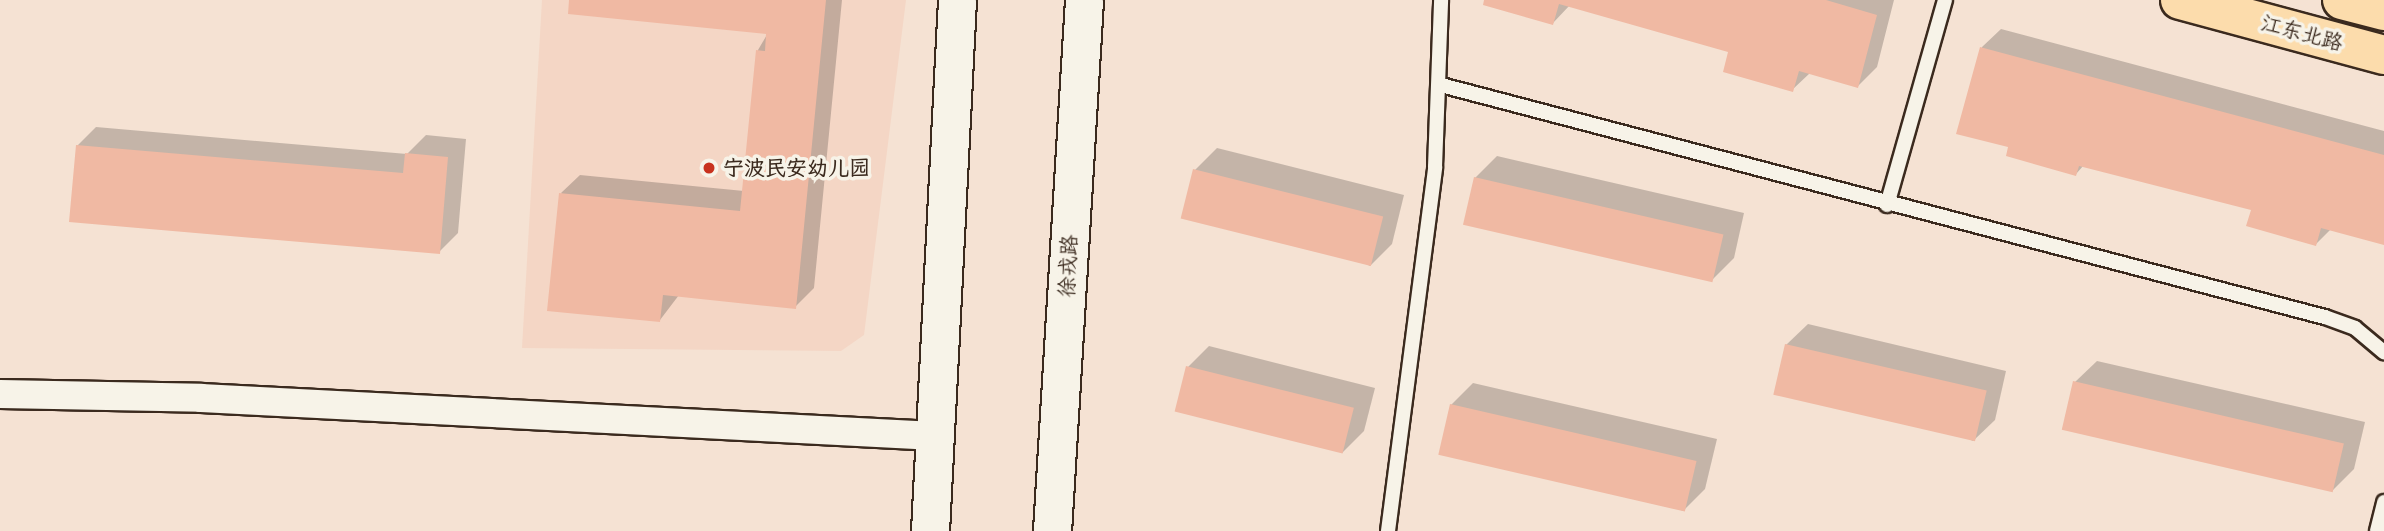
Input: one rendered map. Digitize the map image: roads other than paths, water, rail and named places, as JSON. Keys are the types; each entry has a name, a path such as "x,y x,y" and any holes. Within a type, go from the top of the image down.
{"main road":[{"name":"江东北路","path":"2180,0 2384,55"},
{"name":"江东北路","path":"2342,0 2384,11"}],"street":[{"path":"930,531 957,0"},
{"name":"徐戎路","path":"1052,531 1084,0"},
{"path":"0,394 201,398 935,436"}],"lane":[{"path":"1388,531 1441,85 1441,0"},
{"path":"1887,205 1945,0"},
{"path":"1441,85 1887,205 2325,317 2355,328 2384,352"},
{"path":"2377,531 2384,502"}],"place":[{"name":"宁波民安幼儿园","path":"709,168"}]}
